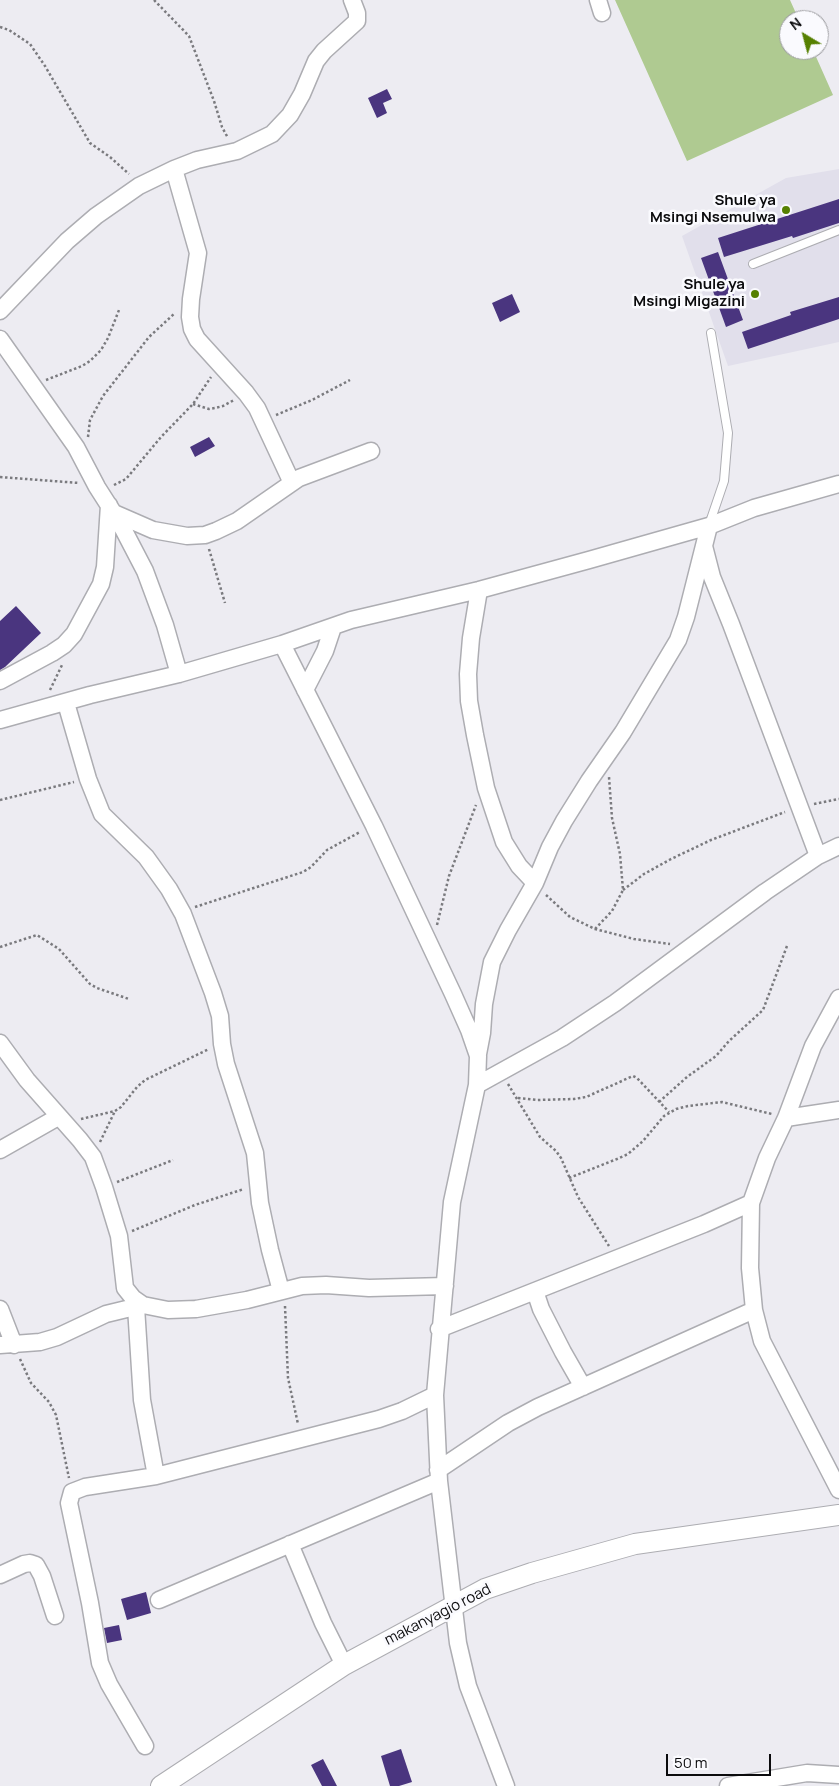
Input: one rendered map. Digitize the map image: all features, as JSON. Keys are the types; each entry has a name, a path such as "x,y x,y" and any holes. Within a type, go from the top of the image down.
{"street":[{"path":"0,311 67,241 96,216 139,186 197,160 238,151 272,134 290,115 302,94 316,61 324,51 357,21 357,13 352,0"},
{"path":"174,169 187,208 198,253 191,299 190,317 192,329 197,338 257,408 292,483"},
{"path":"0,339 34,385 81,456 145,570 165,625 179,674"},
{"path":"112,509 153,530 187,536 205,535 216,532 237,521 292,483 315,472 371,451"},
{"path":"0,720 90,695 179,674 282,644 351,620 479,590 709,526 754,508 839,484"},
{"path":"0,681 52,653 64,645 74,634 101,584 112,509"},
{"path":"520,1786 504,1780 468,1686 458,1643 453,1605 439,1475 435,1395 439,1329 445,1286 452,1202 477,1085 478,1056 492,962 535,883 550,847 564,821 623,732 678,640 686,618 709,526"},
{"path":"703,544 712,577 750,673 798,808 818,856"},
{"path":"479,590 471,638 469,701 486,788 504,842 519,866 535,883"},
{"path":"305,690 324,651 333,627"},
{"path":"282,644 374,826 469,1030 478,1056"},
{"path":"66,702 88,779 102,814 146,857 169,889 181,911 220,1016 222,1044 236,1098 255,1153 258,1186 270,1250 281,1291"},
{"path":"477,1085 562,1038 607,1008 765,892 818,856 839,846"},
{"path":"839,998 813,1046 786,1118 767,1158 751,1203 750,1268 754,1310 762,1341 839,1490"},
{"path":"0,1043 27,1080 80,1140 92,1157 104,1187 119,1236 125,1288 140,1306 142,1400 156,1476"},
{"path":"786,1118 839,1110"},
{"path":"0,1150 60,1119"},
{"path":"439,1329 704,1224 751,1203"},
{"path":"0,1308 7,1345 40,1342 57,1337 106,1314 140,1306 162,1310 196,1309 247,1300 302,1286 326,1285 369,1288 445,1286"},
{"path":"535,1291 541,1309 583,1387"},
{"path":"159,1600 290,1544 439,1475 508,1424 538,1407 754,1310"},
{"path":"145,1746 109,1684 100,1663 69,1503 72,1492 85,1487 156,1476 379,1419 402,1411 435,1395"},
{"name":"makanyagio road","path":"161,1786 344,1665 485,1589 532,1573 635,1544 839,1515"},
{"path":"290,1544 323,1623 344,1665"},
{"path":"0,1574 24,1564 36,1565 42,1576 54,1616"},
{"path":"728,1786 807,1773 839,1775"}],"lane":[{"path":"753,264 839,230"},
{"path":"709,526 724,481 728,433 711,332"}],"path":[{"path":"154,0 189,36 222,127 238,151"},
{"path":"0,27 9,30 30,44 90,143 118,163 139,186"},
{"path":"81,456 86,446 90,420 103,396 149,337 191,299"},
{"path":"34,385 90,361 101,350 108,338 119,310"},
{"path":"0,477 59,481 97,487 116,485 126,479 193,404 220,363"},
{"path":"263,421 312,400 350,380"},
{"path":"193,404 209,409 215,408 223,406 246,393"},
{"path":"205,535 225,603"},
{"path":"34,711 53,686 65,658"},
{"path":"607,755 612,818 620,854 623,890"},
{"path":"0,800 88,779"},
{"path":"431,949 449,876 476,806 486,788"},
{"path":"596,929 612,912 623,890 644,874 711,840 798,808 839,799"},
{"path":"181,911 303,872 311,867 327,850 374,826"},
{"path":"535,883 570,917 596,929 634,939 689,947"},
{"path":"0,947 38,935 59,949 90,984 129,999"},
{"path":"659,1102 687,1077 716,1056 728,1041 763,1010 787,946"},
{"path":"60,1119 91,1118 114,1111 122,1107 137,1087 145,1080 222,1044"},
{"path":"501,1072 540,1137 556,1151 578,1197 617,1259"},
{"path":"518,1098 536,1100 580,1098 633,1076 670,1112"},
{"path":"569,1178 628,1154 643,1141 664,1116 688,1106 722,1102 786,1118"},
{"path":"92,1157 114,1111"},
{"path":"104,1187 173,1160"},
{"path":"119,1236 195,1205 258,1186"},
{"path":"300,1438 288,1378 284,1308 285,1303 302,1286"},
{"path":"7,1345 31,1383 48,1402 56,1415 72,1492"}],"shaded area":[{"path":"839,169 839,342 728,366 682,236 786,178"}],"green space":[{"path":"615,0 790,0 794,10 779,10 779,60 817,60 833,95 687,161"}],"building":[{"path":"387,89 392,99 383,103 387,113 377,118 368,98"},
{"path":"839,199 839,223 724,257 718,238"},
{"path":"718,252 743,320 726,327 701,258"},
{"path":"512,294 520,312 500,322 492,303"},
{"path":"839,297 839,319 748,349 742,332 791,315 790,312"},
{"path":"209,437 215,446 195,457 190,447"},
{"path":"16,606 41,633 0,670 0,621"},
{"path":"146,1592 151,1613 127,1620 121,1599"},
{"path":"119,1625 122,1640 107,1643 104,1628"},
{"path":"401,1749 412,1782 399,1786 390,1786 381,1756"},
{"path":"323,1759 337,1786 322,1786 311,1765"}],"place":[{"name":"Shule ya Msingi Nsemulwa","path":"786,210"},
{"name":"Shule ya Msingi Migazini","path":"755,294"}]}
